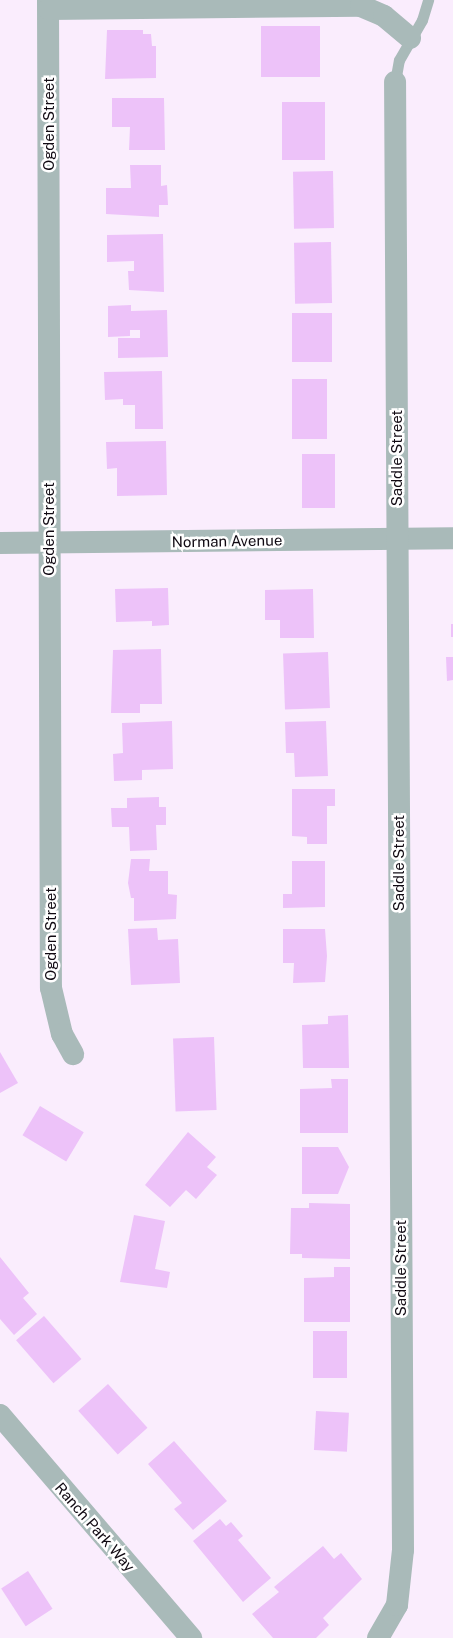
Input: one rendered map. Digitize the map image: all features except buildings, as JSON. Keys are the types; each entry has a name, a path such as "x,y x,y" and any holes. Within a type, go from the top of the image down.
{"street":[{"path":"48,5 362,6 384,16 410,38"},
{"name":"Ogden Street","path":"48,5 51,988 62,1034 73,1054"},
{"name":"Saddle Street","path":"378,1638 398,1605 403,1550 395,82"},
{"name":"Norman Avenue","path":"0,543 453,538"},
{"name":"Ranch Park Way","path":"0,1415 191,1638"}],"lane":[{"path":"395,82 398,60 422,20 428,0"}]}
